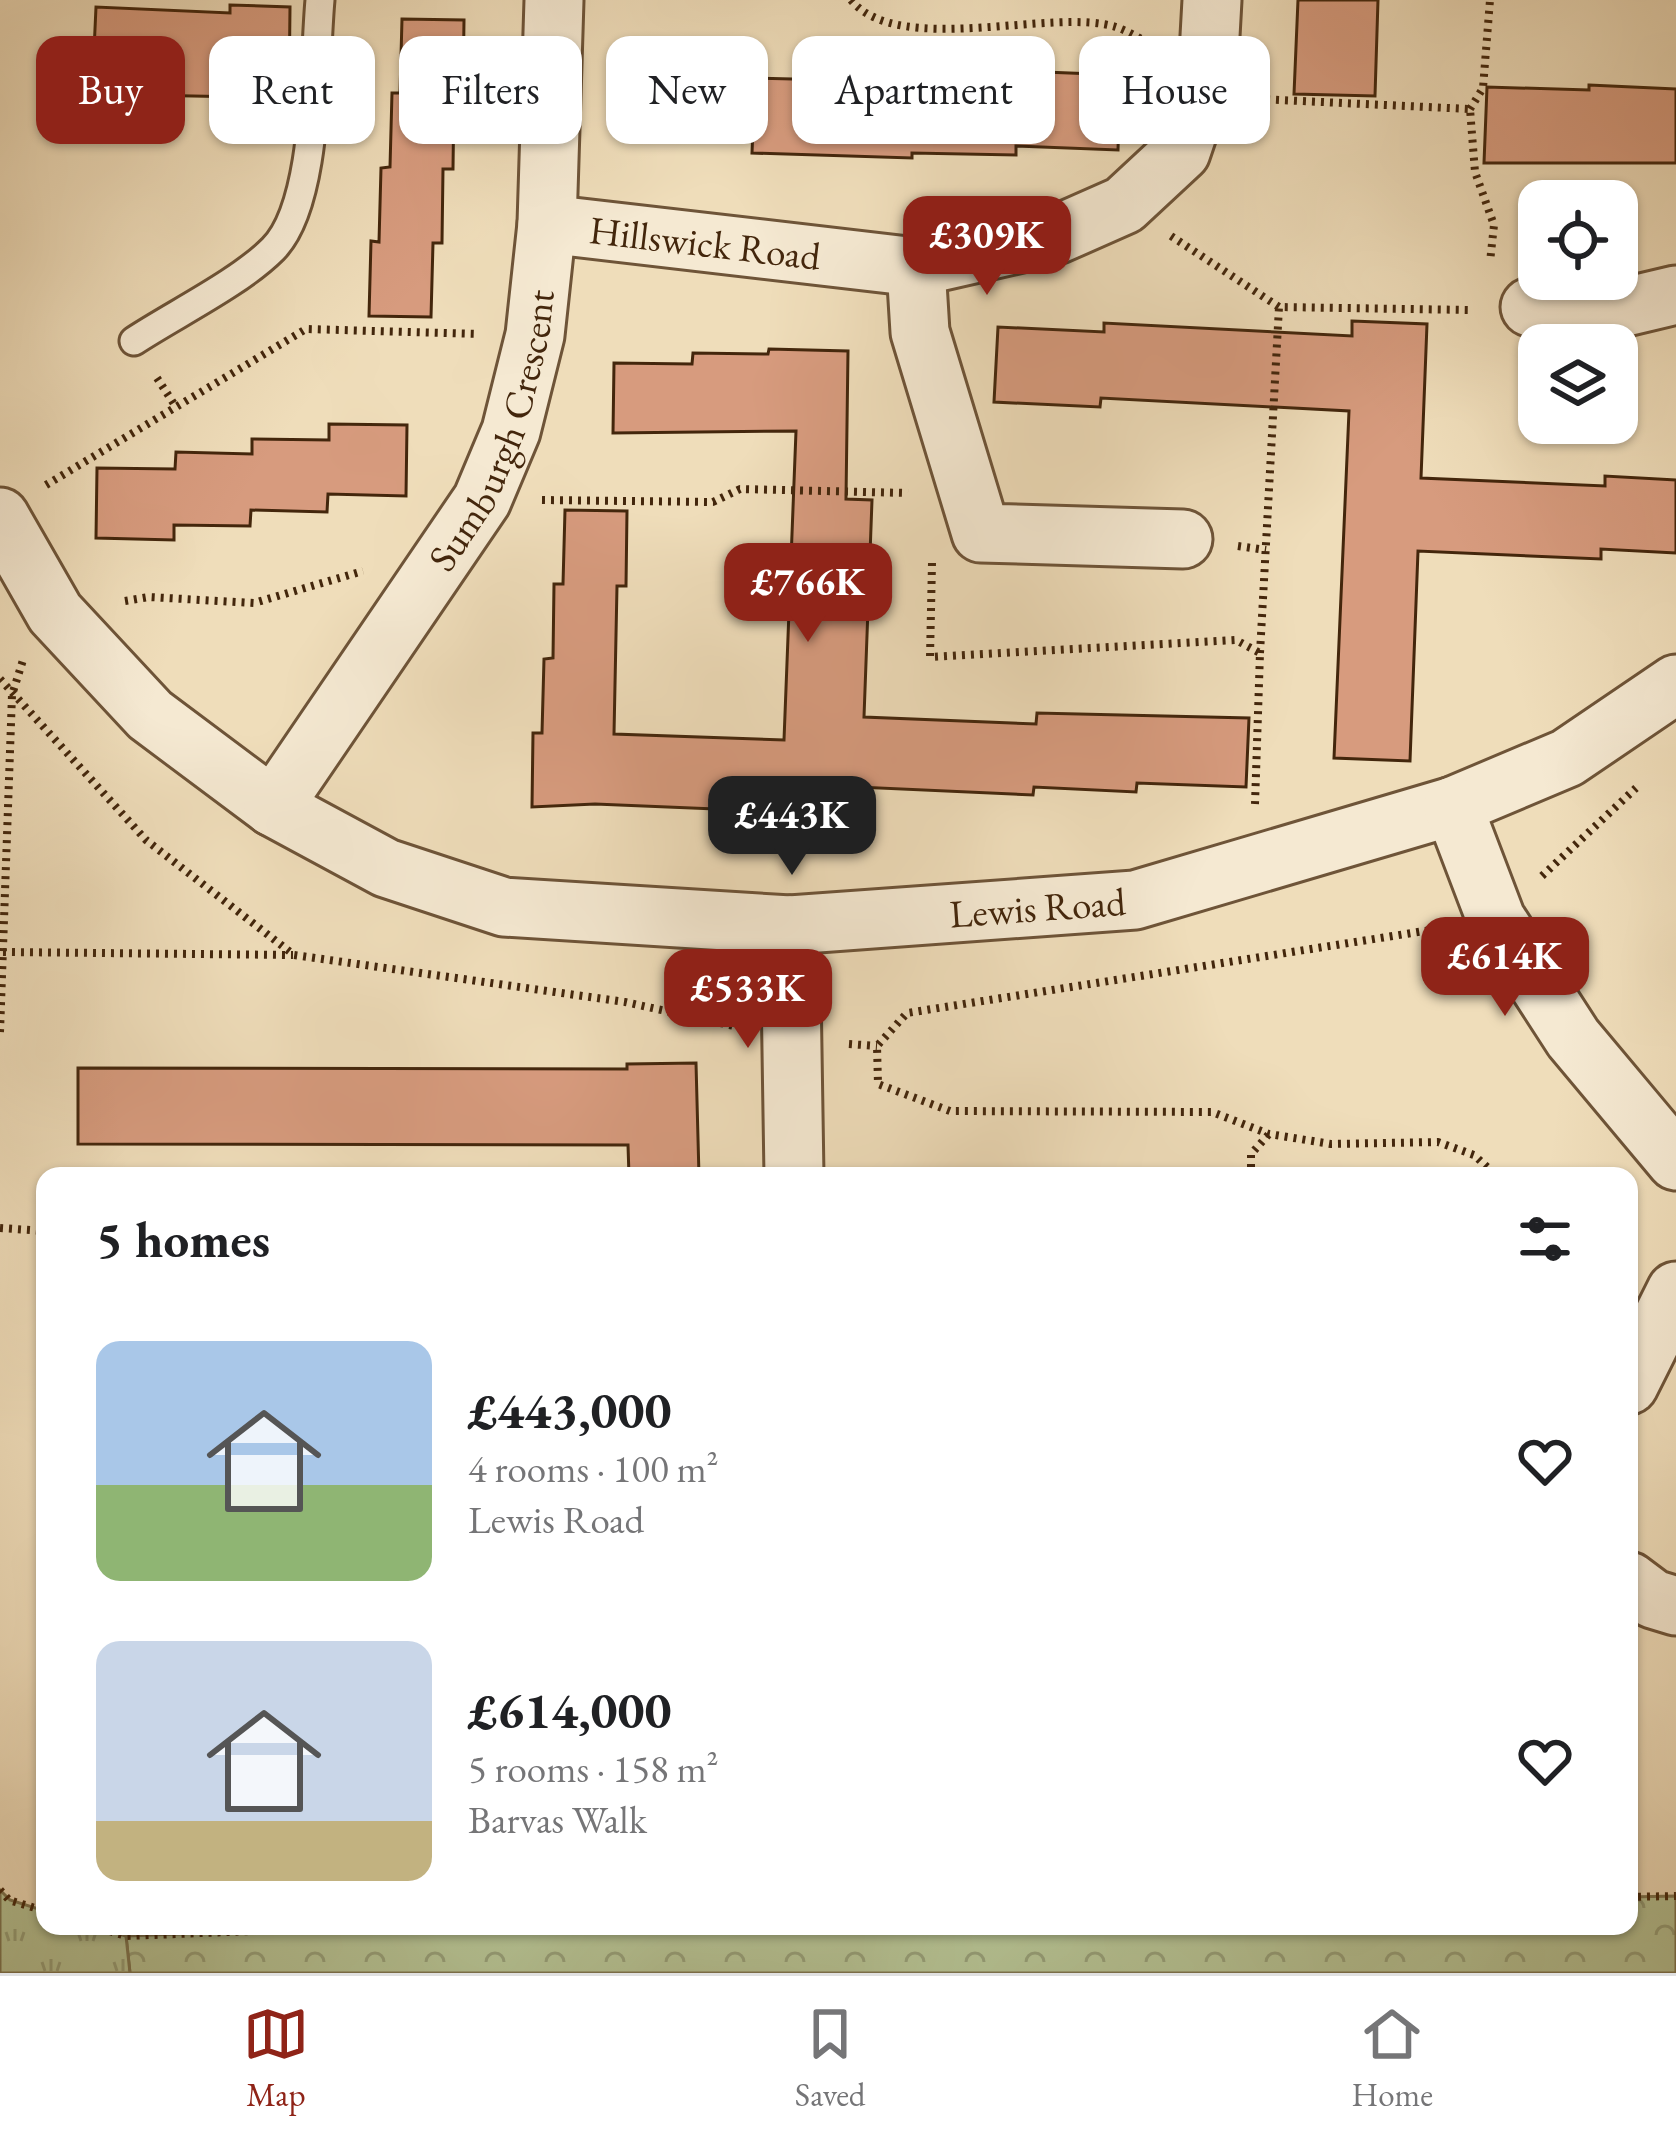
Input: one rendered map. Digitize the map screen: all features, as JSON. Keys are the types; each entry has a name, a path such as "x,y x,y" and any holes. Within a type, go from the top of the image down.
{"street":[{"name":"Sumburgh Crescent","path":"273,807 482,500 511,431 535,335 547,224 554,0"},
{"name":"Hillswick Road","path":"1210,36 1212,0"},
{"name":"Hillswick Road","path":"547,224 916,267 1057,235 1124,205 1181,152 1184,144"},
{"path":"916,267 920,332 951,494 981,533 1184,539"},
{"path":"1508,309 1621,308 1676,295"},
{"name":"Lewis Road","path":"20,503 55,613 150,715 273,807 386,868 504,908 790,925 1136,901 1453,806 1567,758 1676,684"},
{"path":"1453,806 1496,919 1573,1039 1676,1161"},
{"path":"790,925 794,1167"},
{"path":"1638,1367 1676,1292"},
{"path":"1638,1588 1653,1599 1676,1606"}],"lane":[{"path":"134,340 272,250 292,223 302,187 320,0"}],"path":[{"path":"851,0 858,9 909,28 1113,26 1134,36"},
{"path":"1490,0 1483,88 1470,109 1475,172 1494,225 1490,267"},
{"path":"1270,100 1470,109"},
{"path":"1124,205 1280,307 1508,309"},
{"path":"1253,865 1280,307"},
{"path":"20,503 306,329 535,335"},
{"path":"482,500 713,502 740,489 951,494 930,656 1236,640 1260,653"},
{"path":"0,679 12,695 0,695"},
{"path":"1487,1167 1474,1155 1438,1142 1331,1144 1269,1134 1212,1112 950,1111 878,1084 877,1046 907,1012 1496,919 1643,782"},
{"path":"3,952 295,955"},
{"path":"1251,1167 1251,1154 1269,1134"},
{"path":"0,1228 36,1230"},
{"path":"0,1890 9,1900 36,1908"},
{"path":"1638,1897 1676,1896"},
{"path":"0,1909 9,1900"}],"green space":[{"path":"0,1890 10,1900 36,1908 36,1935 126,1936 130,1973 0,1973"},
{"path":"1676,1896 1676,1973 130,1973 126,1936 1638,1935 1638,1897"}],"building":[{"path":"1298,0 1378,0 1375,96 1294,94"},
{"path":"230,5 290,7 290,36 209,36 209,96 185,96 185,36 95,36 96,7 230,13"},
{"path":"402,19 464,20 464,36 402,36"},
{"path":"1055,72 1079,73 1079,144 1118,144 1118,150 1016,146 1016,155 912,153 912,158 752,153 752,144 768,144 768,78 792,79 792,144 1055,144"},
{"path":"1589,85 1676,89 1676,163 1484,163 1487,87 1589,90"},
{"path":"392,93 399,93 399,144 453,144 453,169 443,169 442,243 433,243 431,317 369,316 371,241 379,242 381,168 390,167"},
{"path":"1352,321 1427,324 1421,478 1605,486 1605,476 1676,480 1676,553 1601,549 1601,559 1418,551 1410,761 1334,758 1349,411 1101,398 1100,407 994,402 998,327 1104,332 1104,323 1352,336"},
{"path":"769,349 848,351 846,499 872,500 864,717 1036,724 1037,713 1249,718 1246,787 1137,783 1136,792 1034,787 1033,795 836,786 835,814 595,804 532,807 533,733 542,733 544,659 553,658 554,584 563,584 565,510 627,511 626,586 617,586 614,734 784,740 796,431 613,433 614,363 692,364 693,353 768,354"},
{"path":"329,424 407,425 406,496 328,494 327,512 251,510 250,526 174,525 174,540 96,538 97,468 175,469 176,452 252,454 252,439 329,440"},
{"path":"696,1063 699,1167 629,1167 628,1145 78,1144 78,1068 627,1069 627,1064"}]}
